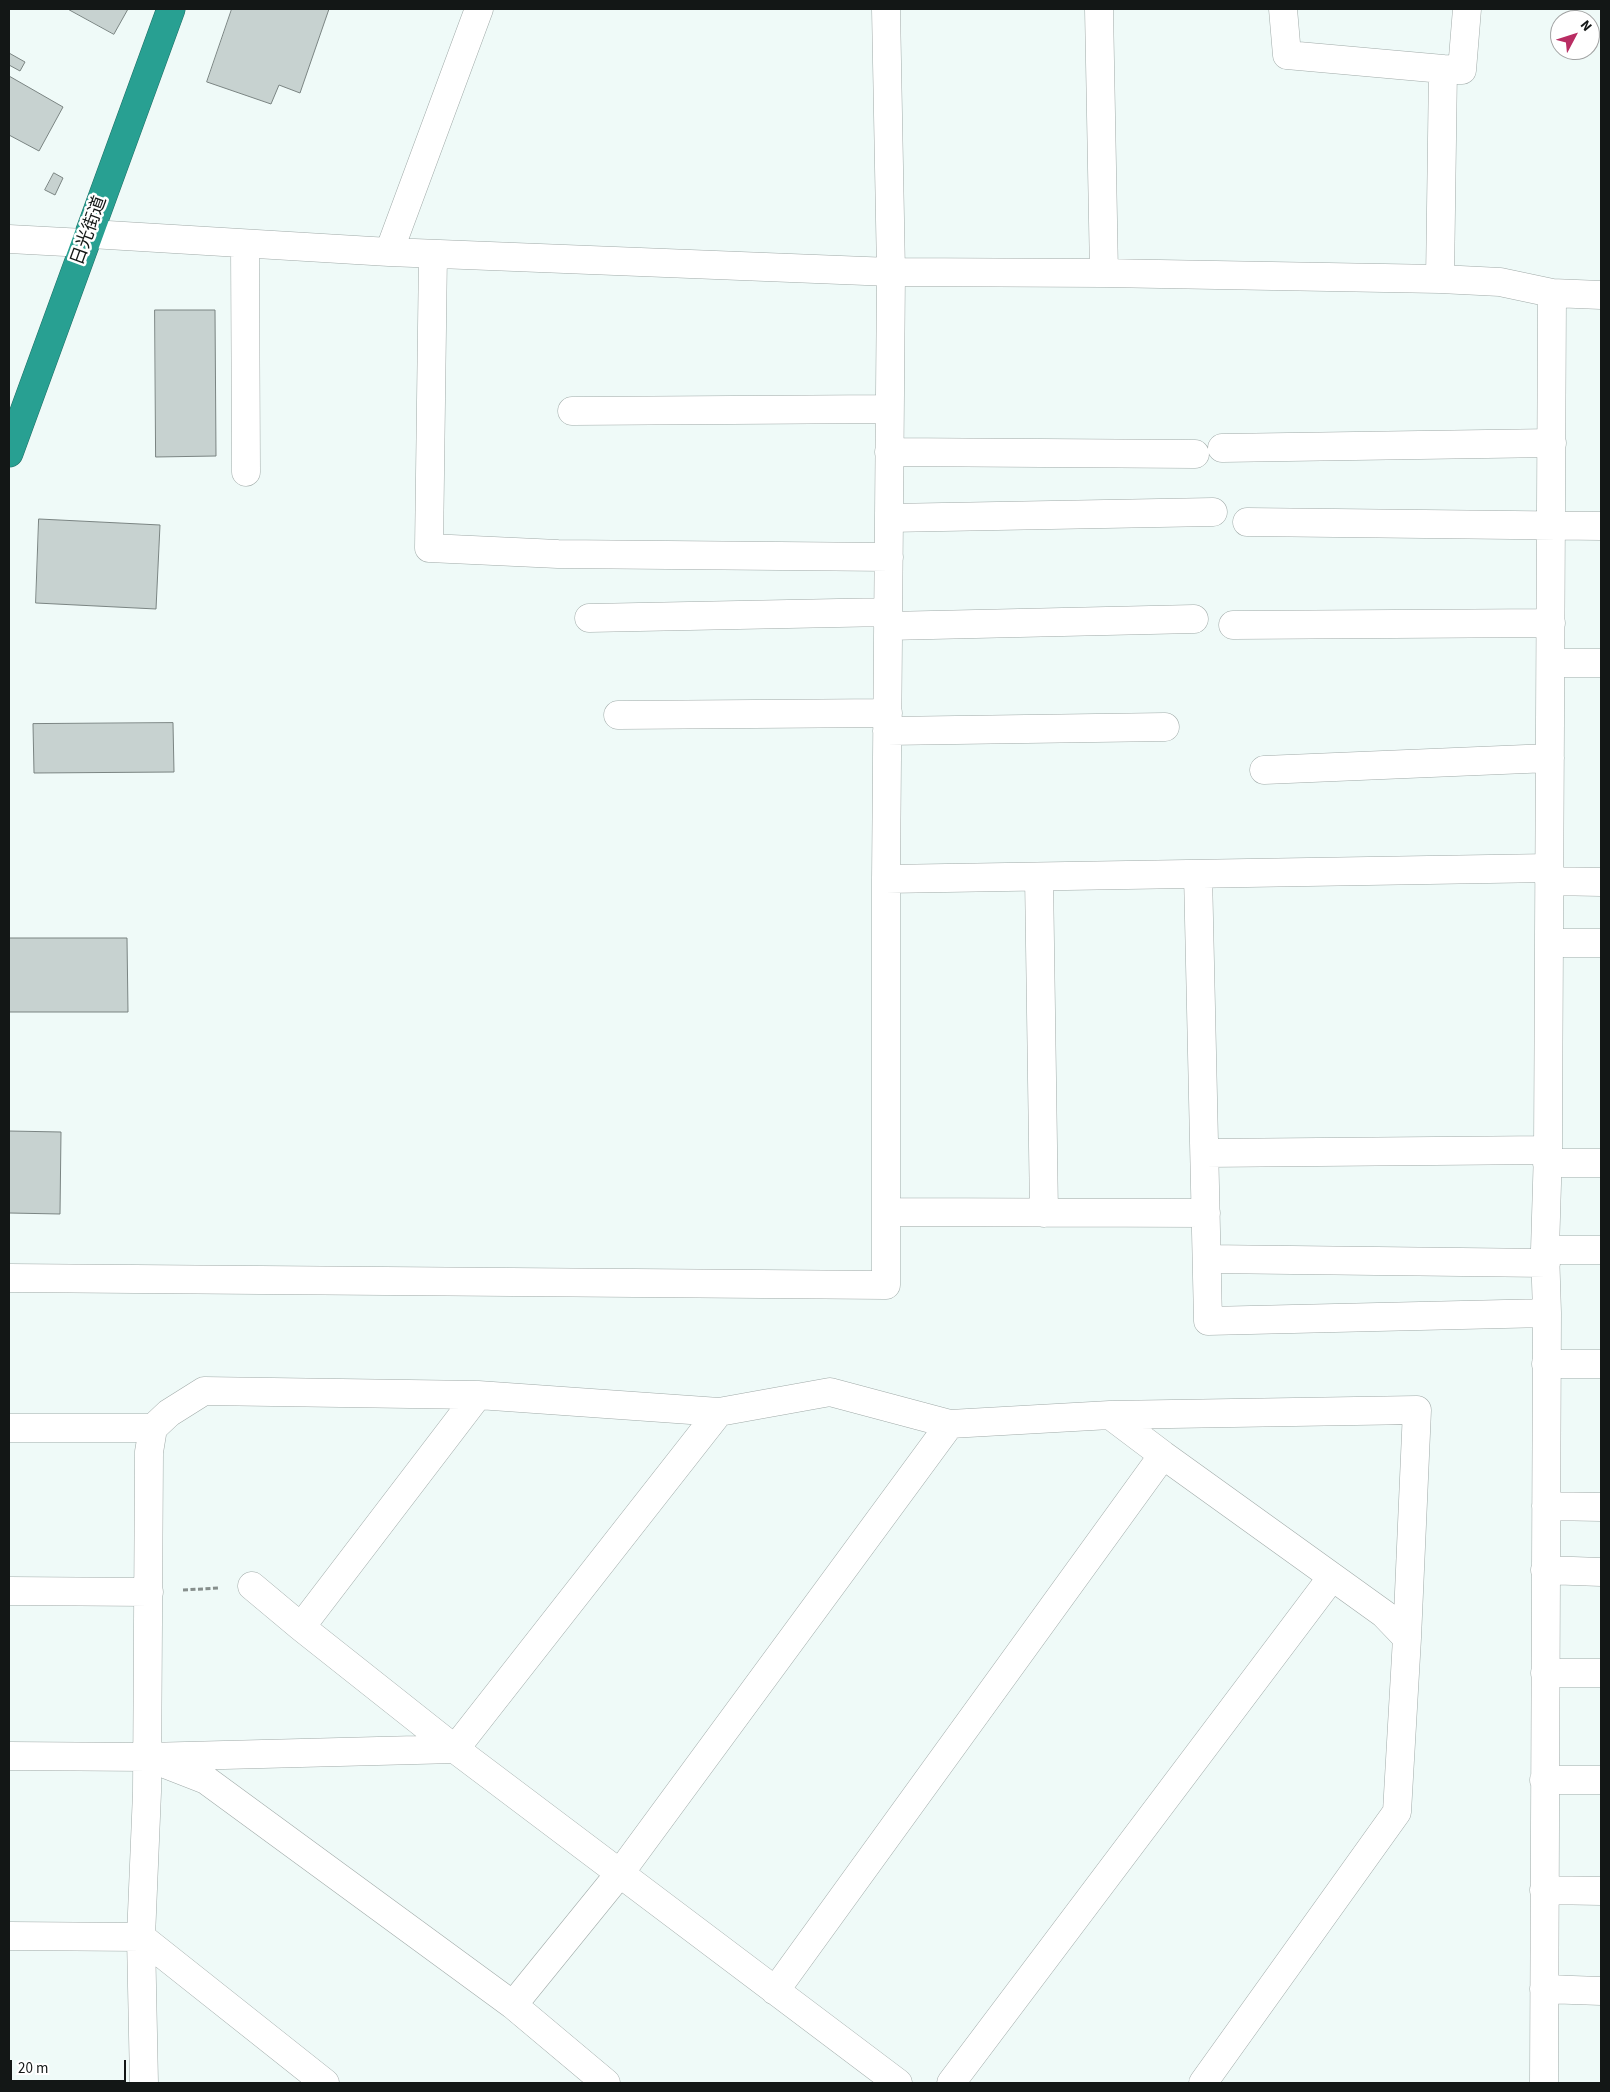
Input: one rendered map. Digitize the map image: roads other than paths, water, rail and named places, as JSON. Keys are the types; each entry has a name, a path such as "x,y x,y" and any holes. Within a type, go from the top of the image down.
{"highway":[{"name":"日光街道","path":"9,453 172,9"}],"street":[{"path":"389,252 479,9"},
{"path":"9,1278 886,1285 886,879 891,272 886,9"},
{"path":"1099,9 1104,273"},
{"path":"1283,9 1288,55 1462,70 1467,9"},
{"path":"1440,279 1442,69"},
{"path":"9,239 84,242 91,234 245,245 389,252 891,272 1104,273 1440,279 1500,282 1552,293 1601,295"},
{"path":"245,245 246,472"},
{"path":"433,254 429,548 558,554 889,557"},
{"path":"1544,2083 1544,1673 1552,293"},
{"path":"572,411 889,409"},
{"path":"1222,448 1552,443"},
{"path":"889,452 1195,454"},
{"path":"889,518 1213,512"},
{"path":"1247,522 1601,526"},
{"path":"589,618 1194,619"},
{"path":"1233,625 1551,623"},
{"path":"1551,663 1601,663"},
{"path":"618,716 1165,727"},
{"path":"1264,770 1550,758"},
{"path":"886,879 1198,874 1549,875 1601,882"},
{"path":"1198,874 1206,1153 1208,1321 1547,1313"},
{"path":"1039,876 1044,1213"},
{"path":"1548,942 1601,943"},
{"path":"1206,1153 1548,1156 1601,1163"},
{"path":"886,1212 1206,1213"},
{"path":"1207,1259 1546,1257 1601,1250"},
{"path":"1546,1364 1601,1364"},
{"path":"144,2083 141,1937 147,1757 149,1452 154,1428 169,1413 204,1392 478,1395 719,1412 830,1392 950,1424 1110,1414 1416,1410 1407,1638 1397,1812 1203,2083"},
{"path":"301,1627 478,1395"},
{"path":"455,1749 719,1412"},
{"path":"1110,1414 1163,1456 1384,1614 1407,1638"},
{"path":"513,2005 620,1874 950,1424"},
{"path":"9,1428 154,1428"},
{"path":"775,1991 1163,1456"},
{"path":"1546,1506 1601,1507"},
{"path":"1545,1570 1601,1572"},
{"path":"950,2083 1332,1577"},
{"path":"252,1586 455,1749 898,2083"},
{"path":"9,1591 149,1592"},
{"path":"1544,1673 1601,1673"},
{"path":"9,1756 147,1757 455,1749"},
{"path":"147,1757 206,1780 513,2005 606,2083"},
{"path":"1544,1780 1601,1780"},
{"path":"1544,1890 1601,1892"},
{"path":"9,1936 141,1937 325,2083"},
{"path":"1544,1989 1601,1990"}]}
